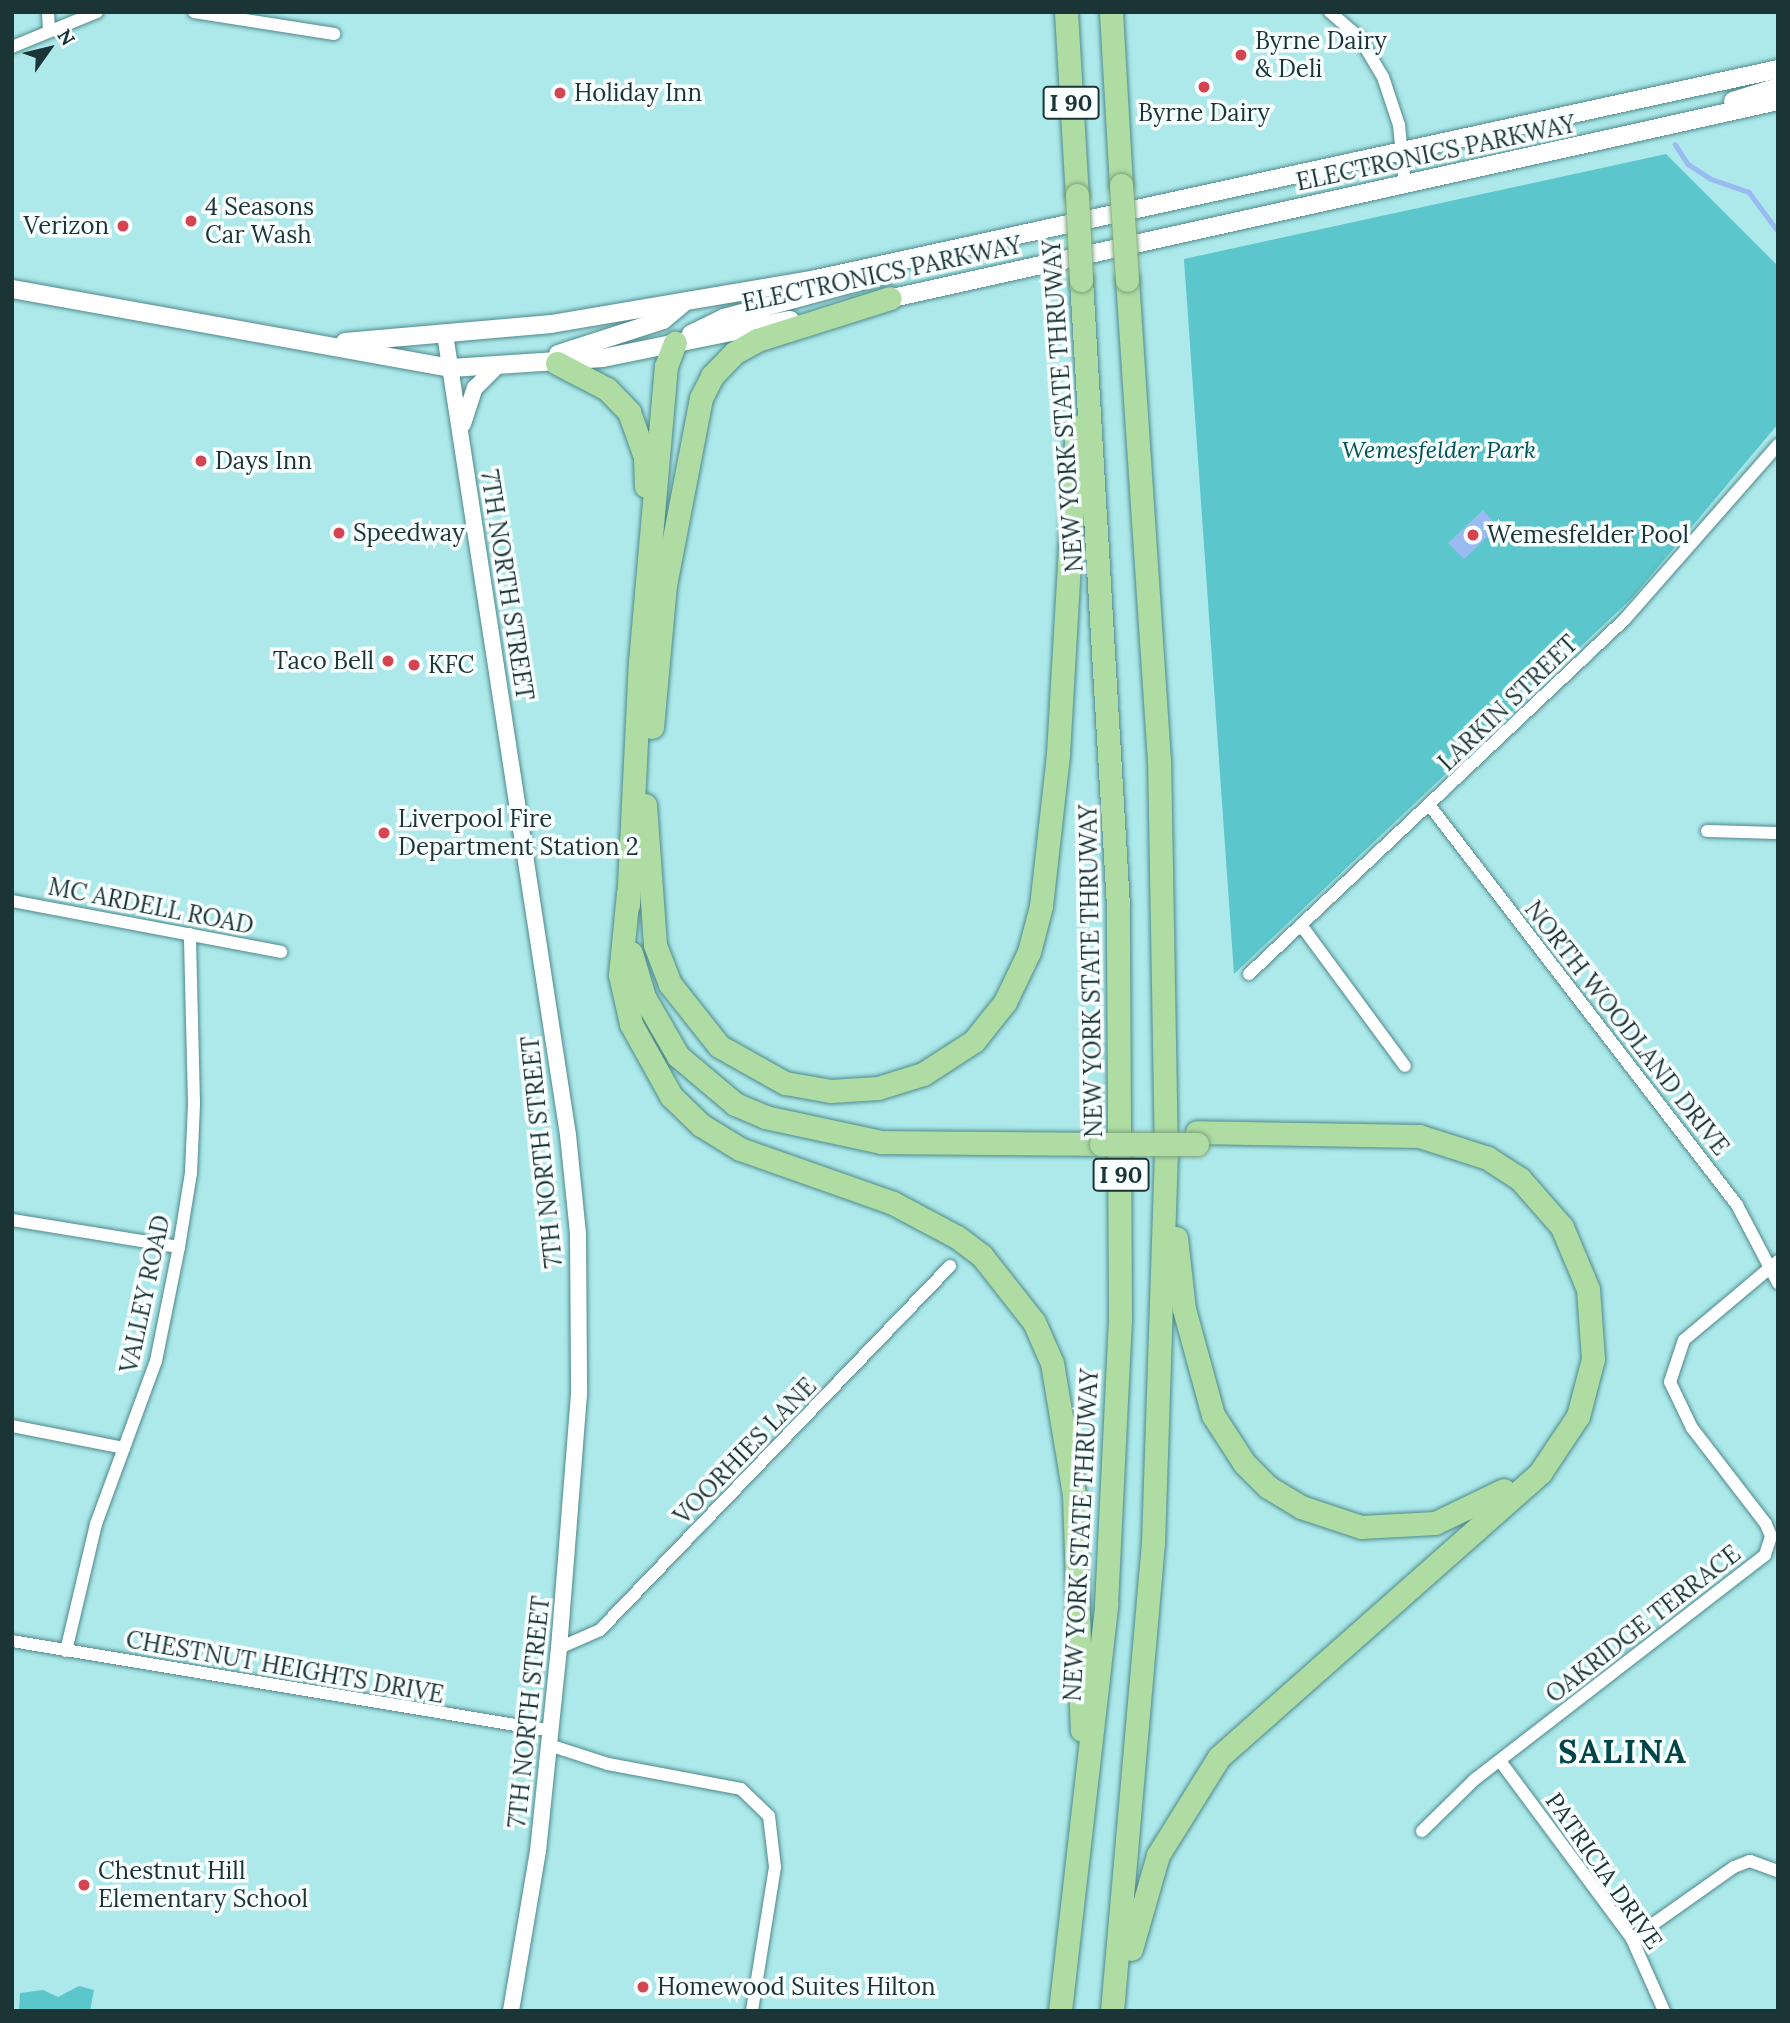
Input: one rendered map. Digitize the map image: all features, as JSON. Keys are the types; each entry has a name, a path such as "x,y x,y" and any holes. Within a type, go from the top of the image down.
{"highway":[{"name":"NEW YORK STATE THRUWAY","path":"1060,2011 1079,1878 1107,1605 1120,1319 1121,1128 1110,715 1066,12"},
{"name":"I 90","path":"1111,12 1159,761 1166,1157 1153,1543 1112,2011"},
{"path":"890,298 757,340 734,353 712,376 701,398 657,589 621,975 631,1024 671,1096 701,1125 740,1149 893,1203 957,1237 982,1256 1034,1322 1055,1375 1074,1494 1082,1611 1079,1878"},
{"path":"645,805 655,945 670,984 719,1046 785,1083 831,1091 878,1088 923,1074 974,1041 1005,1002 1028,952 1041,906 1058,754 1085,336"},
{"path":"675,343 666,366 657,589 638,925 643,960 670,1026 728,1086 799,1116 854,1127 1101,1139"},
{"path":"557,363 607,389 629,412 639,434 645,457 657,589"},
{"path":"628,893 634,969 656,1023 698,1077 735,1104 804,1130 882,1142 1419,1136 1488,1158 1520,1179 1568,1237 1588,1289 1593,1359 1578,1416 1540,1473 1255,1720 1187,1801 1158,1855 1139,1908 1119,2011"},
{"path":"1166,1157 1197,1366 1226,1438 1268,1487 1332,1521 1408,1528 1467,1512 1522,1476 1556,1432 1573,1398 1583,1344 1572,1275 1556,1237 1525,1199 1472,1161 1416,1146 1197,1138"}],"main road":[{"name":"ELECTRONICS PARKWAY","path":"321,344 445,334 684,303 961,248 1778,69"},
{"path":"1679,125 1778,87"},
{"name":"ELECTRONICS PARKWAY","path":"12,289 451,368 557,363 675,343 890,298 1778,101"},
{"path":"675,343 724,318 864,283 961,248"},
{"path":"675,343 684,303"},
{"path":"521,364 663,320 684,303"}],"street":[{"path":"48,12 49,31"},
{"path":"12,47 97,12"},
{"path":"194,12 334,34"},
{"path":"1330,12 1369,49 1387,89 1403,152 1405,185"},
{"name":"7TH NORTH STREET","path":"445,334 568,1135 578,1234 579,1394 559,1648 550,1738 511,2011"},
{"path":"461,437 466,405 496,367"},
{"name":"LARKIN STREET","path":"1249,974 1430,806 1625,619 1778,445"},
{"name":"NORTH WOODLAND DRIVE","path":"1430,806 1737,1205 1774,1264 1778,1283"},
{"path":"1707,831 1778,833"},
{"name":"MC ARDELL ROAD","path":"12,901 281,952"},
{"path":"1301,925 1405,1066"},
{"name":"VALLEY ROAD","path":"66,1651 96,1524 156,1361 179,1247 191,1173 194,1103 190,934"},
{"path":"12,1220 179,1247"},
{"name":"OAKRIDGE TERRACE","path":"1422,1831 1451,1799 1765,1555 1772,1536 1766,1524 1692,1428 1670,1382 1684,1340 1774,1264"},
{"name":"VOORHIES LANE","path":"559,1648 600,1630 950,1266"},
{"path":"12,1426 124,1448"},
{"name":"CHESTNUT HEIGHTS DRIVE","path":"12,1641 550,1738 608,1764 741,1789 769,1816 775,1867 752,2011"},
{"name":"PATRICIA DRIVE","path":"1500,1761 1632,1939 1664,2011"},
{"path":"1632,1939 1734,1867 1751,1861 1778,1871"}],"green space":[{"name":"Wemesfelder Park","path":"1666,154 1778,266 1778,424 1632,598 1234,974 1184,259"},
{"path":"79,1986 94,1990 90,2011 19,2011 20,1993 43,1990 58,1997"}],"shaded area":[{"name":"Wemesfelder Pool","path":"1483,510 1498,527 1464,559 1448,543"}],"waterway":[{"path":"1675,144 1688,164 1711,179 1749,192 1778,231"}],"place":[{"name":"Byrne Dairy & Deli","path":"1241,55"},
{"name":"Byrne Dairy","path":"1204,87"},
{"name":"Holiday Inn","path":"560,93"},
{"name":"4 Seasons Car Wash","path":"191,221"},
{"name":"Verizon","path":"123,226"},
{"name":"Days Inn","path":"201,461"},
{"name":"Speedway","path":"339,533"},
{"name":"Wemesfelder Pool","path":"1473,535"},
{"name":"Taco Bell","path":"388,661"},
{"name":"KFC","path":"414,665"},
{"name":"Liverpool Fire Department Station 2","path":"384,833"},
{"name":"Chestnut Hill Elementary School","path":"84,1885"},
{"name":"Homewood Suites Hilton","path":"643,1987"}],"district":[{"name":"SALINA","path":"1623,1752"}]}
